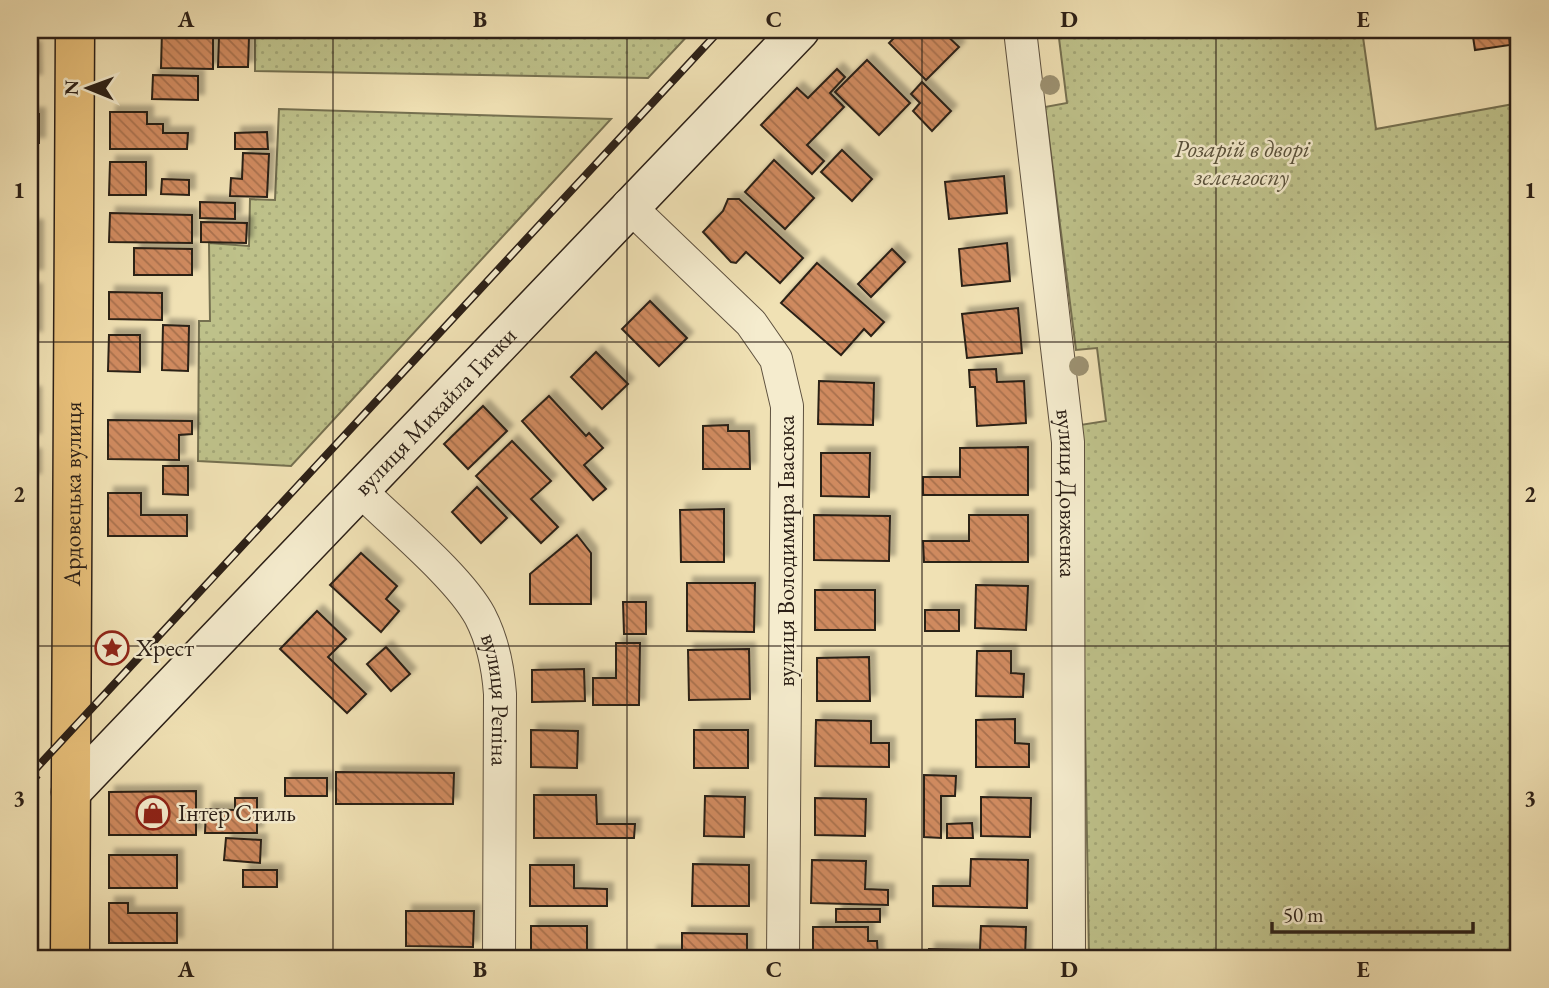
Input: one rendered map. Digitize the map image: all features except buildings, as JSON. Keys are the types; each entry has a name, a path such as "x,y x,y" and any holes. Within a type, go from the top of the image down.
{"highway":[{"name":"Ардовецька вулиця","path":"71,958 75,30"}],"street":[{"name":"вулиця Михайла Гички","path":"71,792 628,205 800,30"},
{"name":"вулиця Довженка","path":"1020,30 1068,454 1069,958"},
{"name":"вулиця Володимира Івасюка","path":"628,205 751,323 776,359 783,381 787,406 783,958"},
{"name":"вулиця Рєпіна","path":"360,490 458,586 479,613 497,660 500,694 499,958"}],"green space":[{"path":"255,30 693,30 648,78 255,71"},
{"name":"Розарій в дворі зеленгоспу","path":"1058,30 1362,30 1376,129 1519,103 1519,958 1089,958 1080,425 1106,421 1097,348 1076,350 1045,107 1067,103"},
{"path":"279,109 611,119 291,466 198,461 199,321 210,321 209,243 249,246 250,199 275,200"}],"railway":[{"path":"30,775 720,30"}],"place":[{"name":"Хрест","path":"112,648"},
{"name":"Інтер Стиль","path":"153,813"}]}
